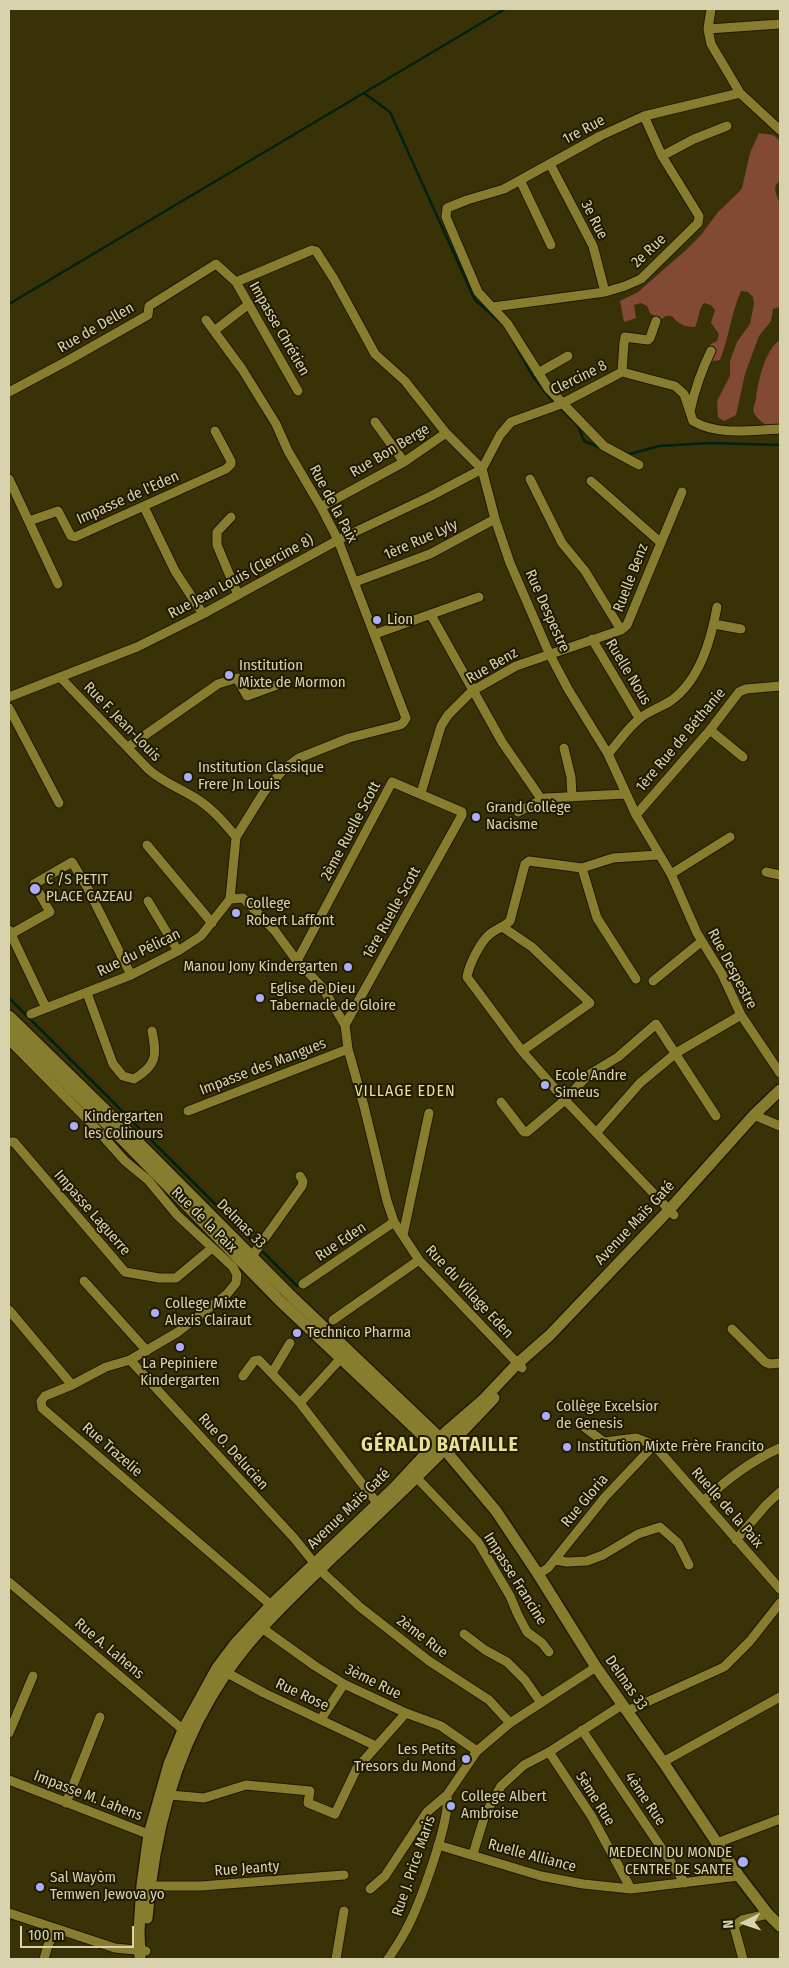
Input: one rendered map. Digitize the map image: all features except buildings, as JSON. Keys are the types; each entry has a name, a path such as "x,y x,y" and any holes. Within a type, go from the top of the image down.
{"main road":[{"name":"Delmas 33","path":"10,1021 139,1143 252,1256 442,1448 496,1511 624,1708 663,1762 739,1876 768,1914 780,1926"},
{"name":"Delmas 33","path":"10,1021 280,1301 442,1448"},
{"name":"Avenue Maïs Gaté","path":"143,1955 142,1885 170,1764 235,1644 271,1605 317,1567 416,1477 483,1400 578,1316 758,1117 780,1090"},
{"name":"Avenue Maïs Gaté","path":"758,1117 780,1099"},
{"name":"Avenue Maïs Gaté","path":"222,1670 377,1504 442,1448"},
{"name":"Avenue Maïs Gaté","path":"143,1955 151,1886 153,1836 170,1795 187,1733"}],"street":[{"path":"711,9 708,29 711,44 740,93 780,130"},
{"path":"708,29 780,24"},
{"name":"1re Rue","path":"493,307 482,298 476,288 446,217 447,208 504,189 600,136 644,116 740,93"},
{"name":"2e Rue","path":"493,307 606,292 625,286 641,279 700,220 662,156 644,116"},
{"path":"662,156 694,139 726,126"},
{"name":"3e Rue","path":"550,164 593,246 606,292"},
{"path":"520,180 551,245"},
{"path":"236,282 316,250 375,354 405,381 446,433 482,469"},
{"name":"Rue de Dellen","path":"9,392 67,362 148,315 149,306 216,264 236,282"},
{"name":"Impasse Chrétien","path":"236,282 298,391"},
{"path":"214,331 249,304"},
{"path":"493,307 508,323 559,404 604,446 639,465"},
{"name":"Rue de la Paix","path":"206,320 242,369 276,424 288,451 338,540 406,715 405,721 400,725 350,738 300,758 284,769 264,792 236,836"},
{"path":"622,372 626,337 648,340 656,321"},
{"path":"711,351 697,383 689,414 693,421 715,430 780,429"},
{"path":"538,373 568,356"},
{"name":"Clercine 8","path":"482,469 500,435 511,422 559,404 622,372 675,386 684,394 689,414"},
{"path":"375,422 404,462"},
{"name":"Impasse de l'Eden","path":"29,521 58,511 71,536 75,537 226,469 231,464 231,461 215,431"},
{"name":"Rue Bon Berge","path":"321,507 404,462 446,433"},
{"name":"Rue Despestre","path":"482,469 495,519 510,563 549,653 568,689 608,754 636,815 670,874 702,940 722,974 741,1016 780,1073"},
{"name":"Rue Jean Louis (Clercine 8)","path":"9,697 138,647 338,540 432,496 482,469"},
{"path":"9,479 58,584"},
{"path":"530,479 562,543 585,571 621,630"},
{"path":"591,481 660,542"},
{"name":"Ruelle Benz","path":"549,653 621,630 630,621 660,542 682,492"},
{"path":"144,507 175,571 202,614"},
{"path":"231,517 217,532 216,539 238,595"},
{"name":"1ère Rue Lyly","path":"355,582 430,554 495,519"},
{"path":"375,634 479,597"},
{"path":"608,754 640,718 673,699 690,682 705,652 717,608"},
{"path":"431,615 502,742 542,800"},
{"path":"714,624 741,629"},
{"name":"Ruelle Nous","path":"592,639 640,718"},
{"name":"Rue Benz","path":"421,794 441,726 448,715 472,691 516,666 549,653"},
{"name":"Rue F. Jean-Louis","path":"62,678 156,776 194,797 218,815 236,836"},
{"path":"128,747 218,684 237,678 248,696 285,682"},
{"name":"1ère Rue de Béthanie","path":"636,815 743,689 780,686"},
{"path":"9,708 59,803"},
{"path":"710,730 743,757"},
{"path":"564,748 571,776 572,796"},
{"name":"2ème Ruelle Scott","path":"297,960 392,782 462,813"},
{"path":"518,812 542,800 572,796 626,794"},
{"name":"1ère Ruelle Scott","path":"345,1025 462,813"},
{"path":"230,899 236,836"},
{"path":"670,874 730,837"},
{"path":"147,845 212,923"},
{"path":"658,855 613,858 582,868 529,861 525,864 510,921 504,928 495,930 487,936 469,966 467,977 522,1051 565,1100 671,1212"},
{"path":"46,1008 10,932 50,912 34,884 72,862 87,887 131,975"},
{"path":"582,868 597,918 636,979"},
{"path":"766,872 780,874"},
{"name":"Rue du Village Eden","path":"230,899 242,898 275,931 297,960 322,987 345,1025 348,1048 364,1106 386,1201 394,1222 419,1260 520,1366"},
{"name":"Rue du Pélican","path":"31,1014 131,975 178,951 201,936 230,899"},
{"path":"148,900 178,951"},
{"path":"504,928 532,947 590,1002 589,1005 522,1051"},
{"path":"653,981 702,940"},
{"path":"87,993 112,1064 123,1076 134,1079 144,1073 155,1061 156,1048 152,1031"},
{"path":"597,1132 640,1083 676,1053 741,1016"},
{"path":"501,1102 525,1132 565,1100 588,1075 618,1057 656,1024 716,1116"},
{"name":"Rue de la Paix","path":"9,1040 91,1123 125,1161 148,1180 177,1215 237,1275 236,1283 227,1294 178,1332 130,1360 106,1367 72,1385"},
{"name":"Impasse des Mangues","path":"188,1111 348,1048"},
{"path":"402,1235 428,1113"},
{"path":"758,1117 780,1126"},
{"name":"Impasse Laguerre","path":"12,1142 125,1272 158,1278 176,1278 212,1248"},
{"path":"252,1256 302,1186 300,1176"},
{"name":"Rue Eden","path":"303,1284 394,1222"},
{"path":"333,1320 419,1260"},
{"path":"84,1281 147,1351"},
{"path":"9,1310 72,1385"},
{"path":"732,1329 765,1362 780,1364"},
{"path":"272,1373 290,1344"},
{"path":"300,1403 342,1357"},
{"name":"Rue O. Delucien","path":"130,1360 294,1538 317,1567"},
{"path":"243,1376 254,1361 257,1360 272,1373 300,1403 377,1504"},
{"name":"Rue Trazelie","path":"72,1385 45,1396 41,1401 42,1408 271,1605"},
{"path":"584,1427 604,1442 636,1438 654,1445"},
{"name":"Ruelle de la Paix","path":"654,1445 780,1589"},
{"name":"Rue Gloria","path":"538,1574 548,1568 605,1497 654,1445"},
{"path":"703,1501 731,1476 760,1457 780,1448"},
{"name":"Impasse Francine","path":"416,1477 478,1542 510,1596 528,1632 542,1643 549,1652"},
{"path":"736,1540 766,1504 780,1492"},
{"path":"555,1560 567,1562 587,1561 638,1534 660,1527 678,1543 689,1565"},
{"name":"2ème Rue","path":"317,1567 360,1607 429,1661 490,1700 510,1723"},
{"name":"Rue A. Lahens","path":"9,1582 187,1733"},
{"path":"473,1854 485,1815 501,1786 524,1765 549,1752 582,1730 624,1708 724,1667 750,1641 780,1604"},
{"name":"3ème Rue","path":"262,1628 344,1684 406,1713 441,1726 477,1751"},
{"path":"464,1634 485,1650 507,1662 525,1680 541,1703"},
{"name":"Rue J. Price Maris","path":"388,1959 407,1930 426,1882 438,1845 448,1804 447,1795 477,1751 510,1723 596,1667"},
{"name":"Rue Rose","path":"222,1670 264,1693 321,1718 376,1746"},
{"path":"9,1733 33,1676"},
{"path":"321,1718 344,1684"},
{"path":"663,1762 780,1697"},
{"path":"170,1795 204,1798 246,1785 310,1791 308,1803 334,1814 357,1768 406,1713"},
{"path":"66,1803 100,1717"},
{"name":"4ème Rue","path":"582,1730 685,1883"},
{"name":"5ème Rue","path":"549,1752 592,1817 631,1889"},
{"name":"Impasse M. Lahens","path":"9,1780 153,1836"},
{"path":"370,1890 385,1876 428,1812 447,1795"},
{"path":"717,1843 780,1819"},
{"name":"Ruelle Alliance","path":"438,1845 541,1876 582,1884 631,1889 739,1876"},
{"name":"Rue Jeanty","path":"151,1886 201,1886 344,1875"},
{"path":"336,1959 344,1911"},
{"path":"9,1914 56,1930 143,1955"},
{"path":"743,1959 734,1926 742,1920 768,1914"},
{"path":"44,1959 48,1945 56,1930"}],"shaded area":[{"path":"759,133 773,135 780,141 780,180 775,189 780,204 780,307 773,309 771,321 759,336 745,374 736,415 724,421 718,417 717,401 730,376 730,361 737,342 750,324 754,304 753,297 748,292 741,291 720,360 707,362 703,356 711,344 717,341 719,334 711,323 715,310 711,305 704,303 695,327 691,327 679,323 672,316 666,316 660,320 650,313 647,306 641,303 634,305 636,318 624,322 620,301 638,292 686,250 701,235 718,212 738,193 742,188 750,153"},
{"path":"780,340 780,425 768,427 757,417 753,409 758,383 766,358"}],"waterway":[{"path":"9,304 505,9"},
{"path":"364,93 390,112 475,300 500,322"},
{"path":"513,341 532,375 549,397 578,426 584,441 601,448"},
{"path":"625,453 630,454 659,446 709,443 780,445"},
{"path":"9,998 297,1286"}],"place":[{"name":"Lion","path":"377,620"},
{"name":"Institution Mixte de Mormon","path":"229,675"},
{"name":"Institution Classique Frere Jn Louis","path":"188,777"},
{"name":"Grand Collège Nacisme","path":"476,817"},
{"name":"C /S PETIT PLACE CAZEAU","path":"35,889"},
{"name":"College Robert Laffont","path":"236,913"},
{"name":"Manou Jony Kindergarten","path":"348,967"},
{"name":"Eglise de Dieu Tabernacle de Gloire","path":"260,998"},
{"name":"Ecole Andre Simeus","path":"545,1085"},
{"name":"Kindergarten les Colinours","path":"74,1126"},
{"name":"College Mixte Alexis Clairaut","path":"155,1313"},
{"name":"Technico Pharma","path":"297,1333"},
{"name":"La Pepiniere Kindergarten","path":"180,1347"},
{"name":"Collège Excelsior de Genesis","path":"546,1416"},
{"name":"Institution Mixte Frère Francito","path":"567,1447"},
{"name":"Les Petits Tresors du Mond","path":"466,1759"},
{"name":"College Albert Ambroise","path":"451,1806"},
{"name":"MEDECIN DU MONDE CENTRE DE SANTE","path":"743,1862"},
{"name":"Sal Wayòm Temwen Jewova yo","path":"40,1887"}],"district":[{"name":"VILLAGE EDEN","path":"405,1092"},
{"name":"GÉRALD BATAILLE","path":"440,1445"}]}
